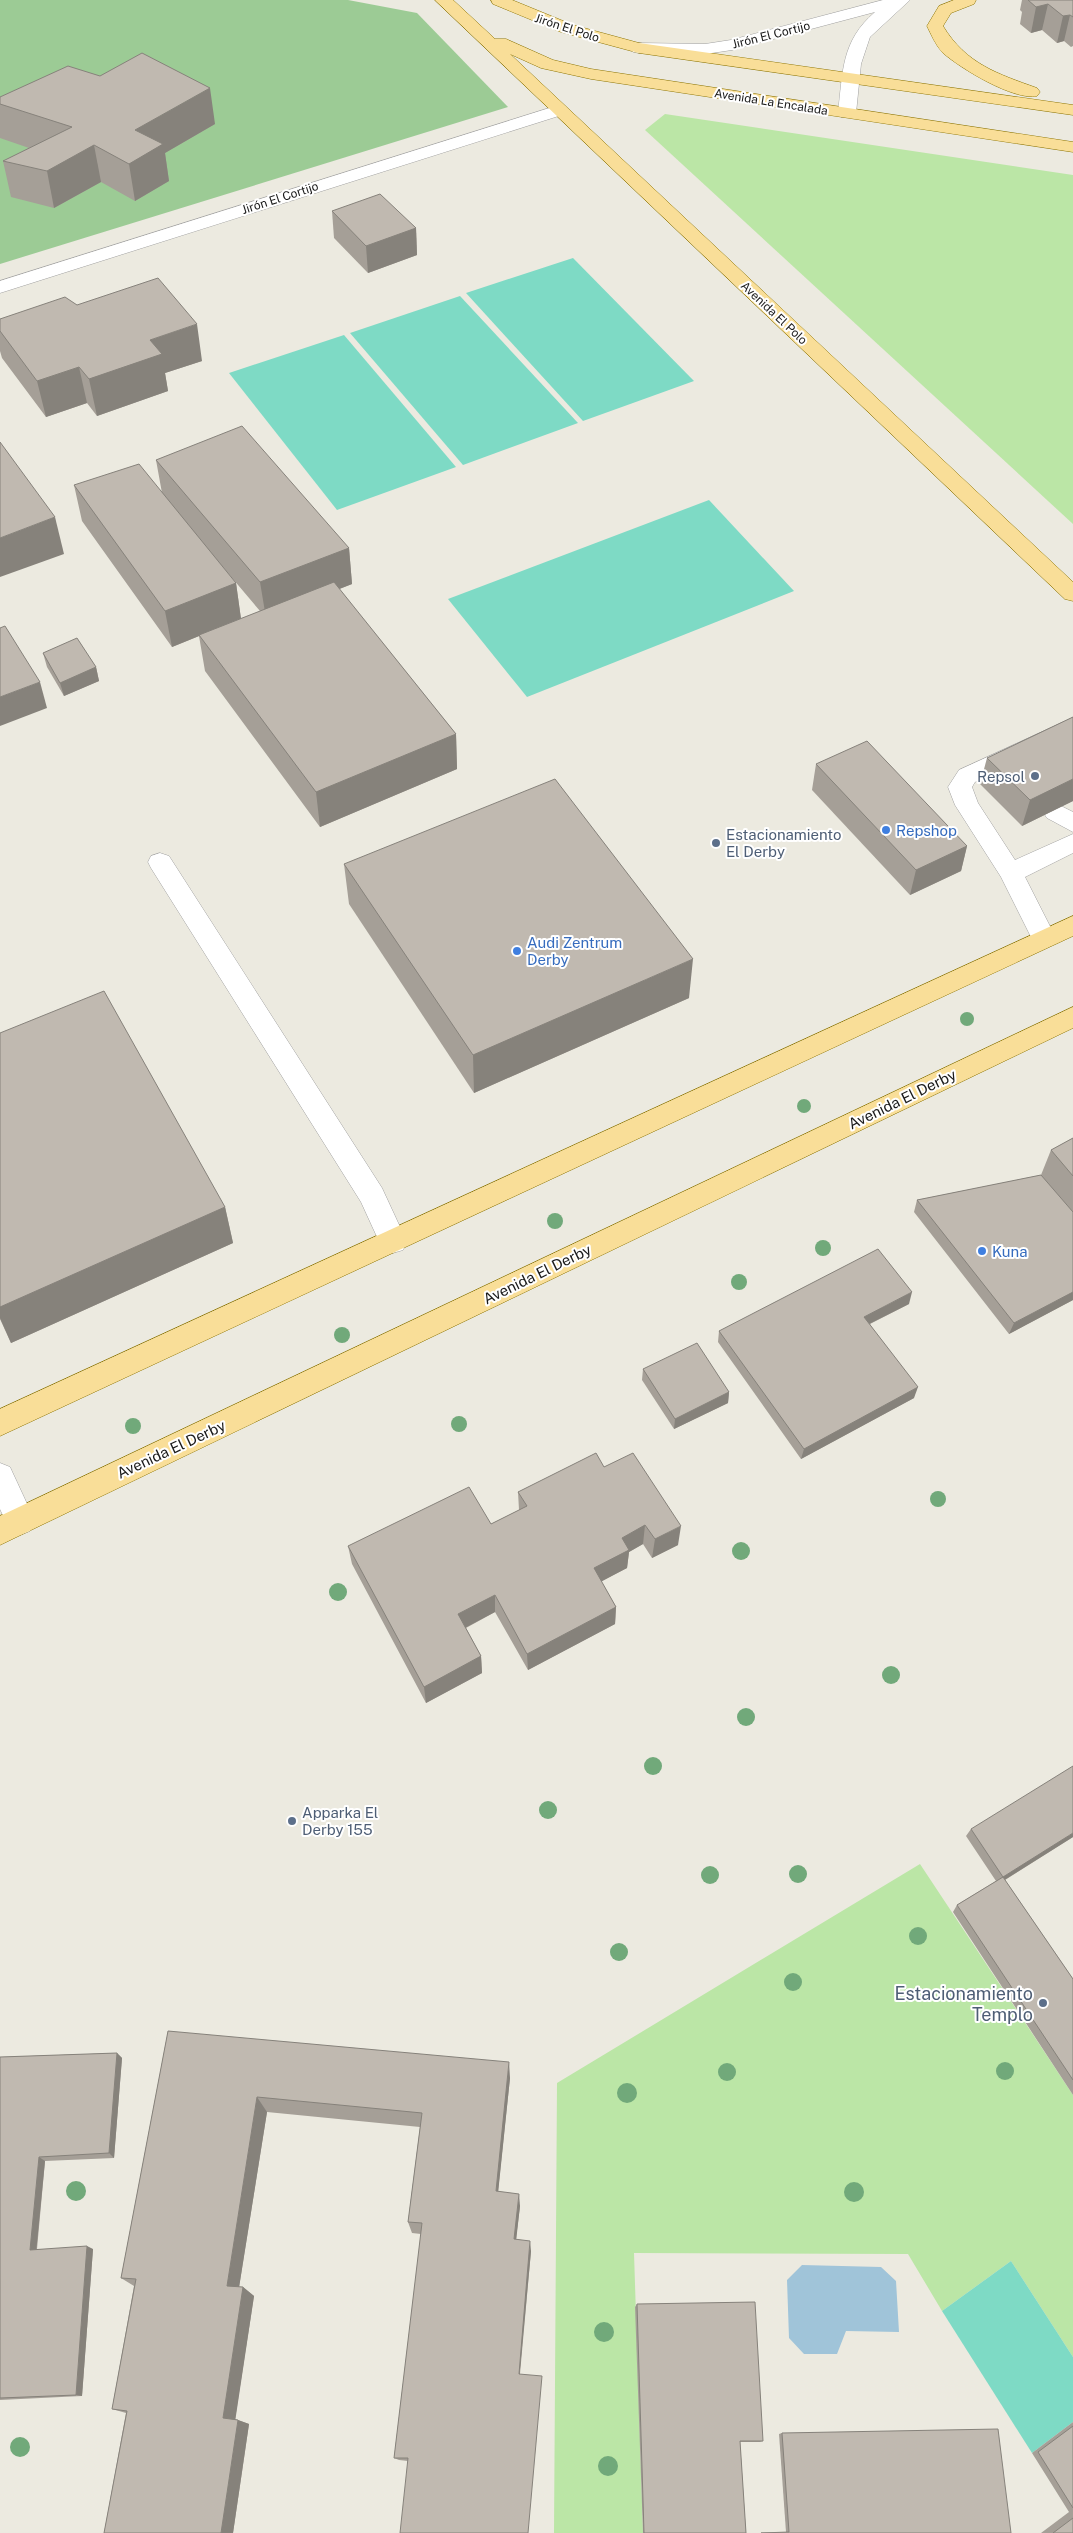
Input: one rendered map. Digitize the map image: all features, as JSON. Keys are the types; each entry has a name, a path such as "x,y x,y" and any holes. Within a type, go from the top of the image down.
{"main road":[{"path":"443,0 476,32"},
{"name":"Jirón El Polo","path":"499,0 535,18 603,40 639,48"},
{"path":"968,0 945,10 935,26 948,48 984,75 1026,91 1073,104"},
{"name":"Avenida La Encalada","path":"476,32 547,64 614,78 1073,147"},
{"name":"Avenida El Polo","path":"476,32 1073,594"},
{"path":"639,48 1073,110"},
{"path":"614,78 725,86 740,86 756,81 754,71 738,63"},
{"path":"0,1423 1073,925"},
{"name":"Avenida El Derby","path":"10,1526 1073,1017"}],"street":[{"name":"Jirón El Cortijo","path":"639,48 705,49 732,45 901,0"},
{"name":"Jirón El Cortijo","path":"847,113 856,51 861,37 874,22 901,0"},
{"name":"Jirón El Cortijo","path":"0,287 559,110"},
{"path":"1044,938 1011,874 967,805 960,787 967,776 1008,763 1073,726"},
{"path":"1011,874 1073,843"},
{"path":"160,862 372,1196 393,1242"},
{"path":"0,1476 10,1526"}],"green space":[{"path":"0,0 348,0 417,13 508,107 0,264"},
{"path":"665,114 1073,175 1073,524 645,130"},
{"path":"920,1864 1073,2095 1073,2357 1011,2261 942,2311 908,2254 634,2253 643,2533 554,2533 557,2083"}],"shaded area":[{"path":"573,258 694,381 583,421 466,293"},
{"path":"460,296 578,423 463,465 350,333"},
{"path":"344,335 456,467 337,510 229,373"},
{"path":"709,500 794,591 527,697 448,599"},
{"path":"1011,2261 1073,2357 1073,2422 1032,2453 942,2311"},
{"path":"802,2265 881,2267 896,2281 899,2332 846,2331 837,2354 804,2354 789,2338 787,2280"}],"building":[{"path":"1028,0 1073,0 1073,17 1070,15 1063,16 1048,4 1036,7"},
{"path":"142,53 210,88 135,130 163,144 129,164 94,145 47,171 3,161 72,127 0,104 0,97 68,66 100,76"},
{"path":"380,194 416,228 366,246 332,211"},
{"path":"158,278 197,324 150,340 162,354 89,379 79,367 37,381 0,331 0,319 65,297 77,305"},
{"path":"242,426 349,548 260,582 156,460"},
{"path":"0,442 55,517 0,538"},
{"path":"139,464 236,583 165,611 74,485"},
{"path":"334,582 456,734 316,792 199,635"},
{"path":"5,626 40,682 0,697 0,628"},
{"path":"77,638 96,667 60,683 43,653"},
{"path":"1073,717 1073,779 1030,800 987,758"},
{"path":"867,741 967,846 916,870 816,764"},
{"name":"Audi Zentrum Derby","path":"555,779 693,959 473,1055 344,864"},
{"path":"104,991 225,1207 0,1307 0,1033"},
{"path":"1073,1138 1073,1176 1051,1150"},
{"path":"1041,1175 1073,1212 1073,1292 1014,1323 917,1200"},
{"path":"878,1249 912,1292 864,1317 918,1387 804,1449 719,1331"},
{"path":"697,1343 729,1392 675,1419 643,1369"},
{"path":"596,1453 604,1467 633,1453 681,1526 655,1539 645,1525 622,1538 629,1550 594,1568 616,1607 527,1654 495,1595 458,1614 481,1656 424,1687 348,1546 469,1487 491,1524 527,1506 518,1492"},
{"path":"1073,1766 1073,1833 1003,1877 971,1829"},
{"path":"1003,1877 1073,1979 1073,2080 957,1905"},
{"path":"168,2031 509,2062 496,2191 519,2194 514,2239 530,2241 519,2374 542,2376 528,2533 400,2533 408,2458 394,2458 422,2223 408,2222 422,2113 257,2097 227,2286 243,2287 223,2418 238,2420 221,2533 104,2533 127,2411 112,2409 136,2279 121,2278"},
{"path":"117,2053 109,2153 39,2157 30,2250 87,2246 76,2395 0,2398 0,2057"},
{"path":"755,2302 763,2441 740,2441 746,2533 644,2533 637,2304"},
{"path":"1073,2426 1073,2508 1038,2452"},
{"path":"998,2429 1011,2533 761,2533 789,2532 782,2433"},
{"path":"1073,2518 1073,2533 1053,2533"}],"place":[{"name":"Repsol","path":"1035,776"},
{"name":"Repshop","path":"886,830"},
{"name":"Estacionamiento El Derby","path":"716,843"},
{"name":"Audi Zentrum Derby","path":"517,951"},
{"name":"Kuna","path":"982,1251"},
{"name":"Apparka El Derby 155","path":"292,1821"},
{"name":"Estacionamiento Templo","path":"1043,2003"}]}
